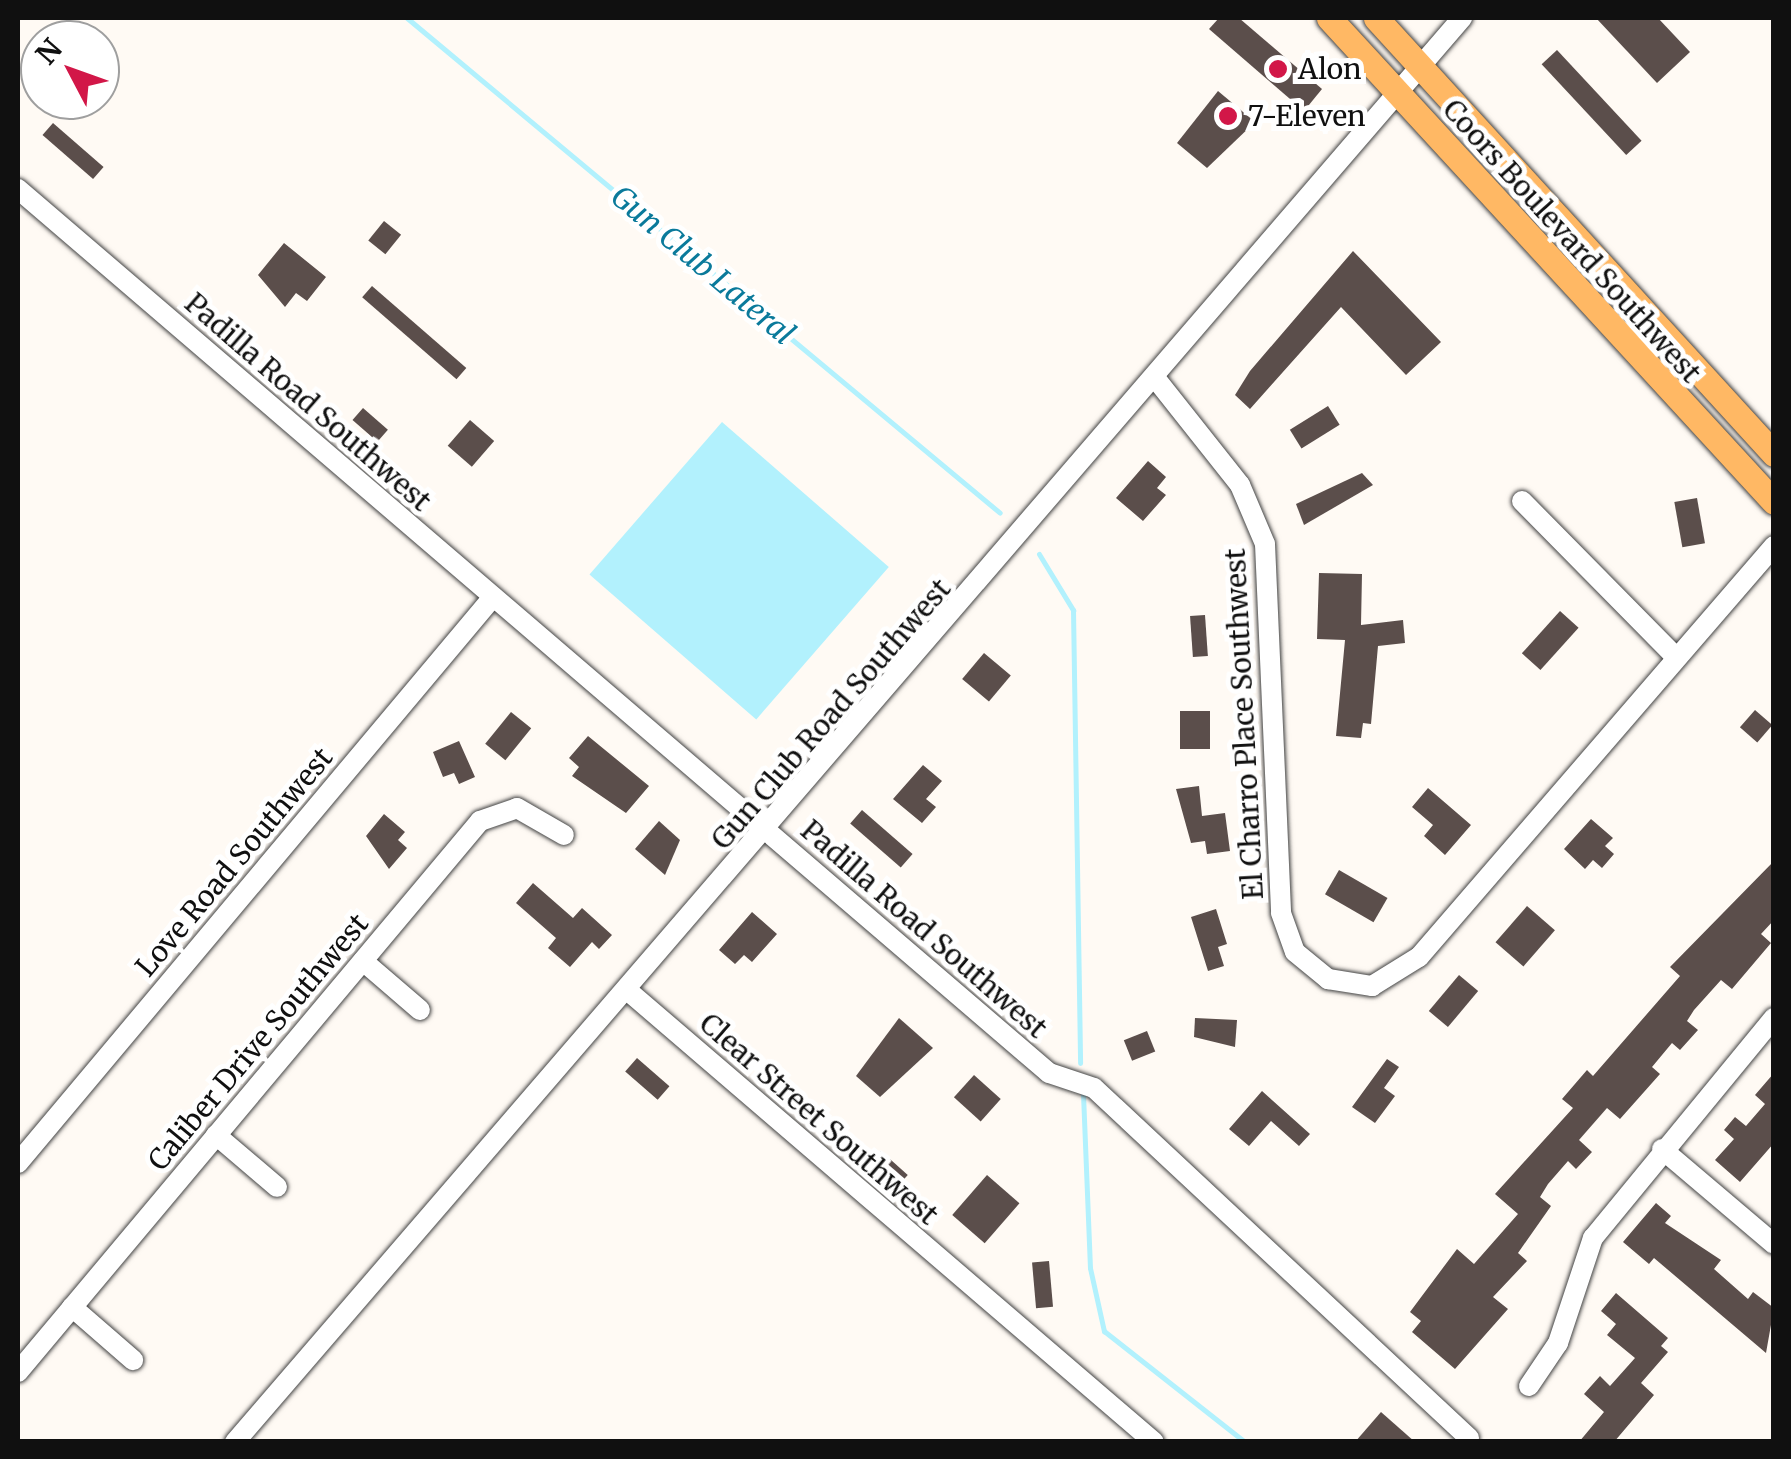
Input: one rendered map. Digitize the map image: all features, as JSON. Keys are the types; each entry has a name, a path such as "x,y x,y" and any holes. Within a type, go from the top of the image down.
{"main road":[{"name":"Coors Boulevard Southwest","path":"1329,18 1774,502"},
{"name":"Coors Boulevard Southwest","path":"1376,18 1774,454"}],"street":[{"name":"Gun Club Road Southwest","path":"235,1442 1156,379 1462,18"},
{"name":"Padilla Road Southwest","path":"18,189 1049,1074 1094,1088 1470,1438"},
{"name":"El Charro Place Southwest","path":"1156,379 1240,485 1265,544 1281,913 1294,952 1328,979 1372,986 1420,957 1675,656 1774,546"},
{"path":"1522,501 1675,656"},
{"name":"Love Road Southwest","path":"18,1163 493,598"},
{"name":"Caliber Drive Southwest","path":"18,1372 493,812 530,812 564,835"},
{"path":"363,961 420,1010"},
{"name":"Clear Street Southwest","path":"627,990 1154,1442"},
{"path":"1529,1386 1558,1342 1593,1238 1662,1149 1774,1018"},
{"path":"216,1136 277,1187"},
{"path":"1662,1149 1774,1244"},
{"path":"72,1307 133,1360"}],"water":[{"path":"722,422 889,567 756,719 589,574"}],"building":[{"name":"Alon","path":"1219,18 1239,18 1322,89 1304,111 1209,29"},
{"path":"1596,18 1658,18 1690,52 1657,83"},
{"path":"1557,50 1642,141 1626,155 1542,64"},
{"path":"1218,91 1255,122 1207,168 1177,143"},
{"path":"53,123 104,167 93,179 43,135"},
{"path":"384,221 401,235 385,254 368,240"},
{"path":"284,243 326,277 307,301 296,293 285,307 258,275"},
{"path":"1353,251 1441,342 1406,375 1341,307 1250,409 1235,395 1250,371"},
{"path":"372,286 466,368 456,379 362,297"},
{"path":"1328,406 1340,425 1301,449 1290,430"},
{"path":"363,408 388,430 377,442 353,420"},
{"path":"470,420 494,441 472,467 448,446"},
{"path":"1148,461 1166,477 1157,488 1166,495 1143,521 1116,498"},
{"path":"1362,473 1373,485 1304,525 1296,504"},
{"path":"1697,498 1705,543 1682,547 1674,502"},
{"path":"1319,573 1362,574 1361,625 1403,620 1405,643 1378,646 1371,724 1363,723 1361,738 1336,736 1345,640 1317,639"},
{"path":"1560,611 1579,628 1540,670 1522,653"},
{"path":"1205,615 1208,656 1193,657 1190,616"},
{"path":"984,653 1011,675 989,702 962,679"},
{"path":"1755,710 1772,725 1757,742 1740,727"},
{"path":"1180,711 1210,711 1210,749 1180,749"},
{"path":"511,712 531,728 505,760 485,744"},
{"path":"588,736 649,786 626,813 572,776 579,767 569,758"},
{"path":"459,741 475,777 459,784 454,773 443,777 433,752"},
{"path":"923,765 942,781 926,799 936,807 922,823 893,799"},
{"path":"1199,786 1202,816 1225,813 1230,851 1207,854 1205,841 1191,843 1176,789"},
{"path":"1428,788 1471,825 1445,855 1424,836 1433,825 1412,807"},
{"path":"862,810 913,854 901,868 850,824"},
{"path":"384,814 405,832 398,840 407,848 389,869 366,836"},
{"path":"1591,819 1613,838 1605,846 1614,854 1602,868 1593,860 1585,869 1564,849"},
{"path":"659,821 680,840 665,875 635,849"},
{"path":"1774,861 1774,920 1761,934 1771,943 1732,989 1721,980 1694,1010 1687,1021 1698,1030 1680,1050 1672,1043 1652,1067 1660,1074 1620,1119 1607,1108 1579,1140 1592,1152 1576,1169 1568,1161 1548,1184 1540,1197 1551,1206 1518,1253 1527,1261 1493,1297 1508,1309 1455,1369 1412,1332 1421,1321 1410,1312 1457,1249 1474,1264 1518,1214 1495,1194 1573,1108 1562,1099 1587,1070 1593,1076 1680,976 1670,967"},
{"path":"1339,870 1387,898 1373,922 1325,894"},
{"path":"533,883 573,918 582,908 612,935 599,949 592,942 570,967 548,948 556,938 516,903"},
{"path":"1527,906 1555,930 1523,967 1496,942"},
{"path":"1216,909 1227,944 1218,947 1224,966 1208,971 1191,917"},
{"path":"752,912 777,934 752,962 744,955 735,964 719,950"},
{"path":"1459,975 1478,991 1448,1027 1429,1011"},
{"path":"899,1018 933,1048 880,1097 856,1076"},
{"path":"1195,1018 1237,1020 1235,1047 1194,1037"},
{"path":"1147,1031 1155,1051 1132,1061 1124,1040"},
{"path":"637,1058 669,1086 658,1100 625,1072"},
{"path":"1387,1059 1399,1067 1384,1088 1395,1096 1375,1123 1352,1107"},
{"path":"1774,1073 1774,1143 1740,1182 1715,1160 1734,1139 1724,1130 1735,1117 1746,1126 1765,1104 1755,1095"},
{"path":"974,1075 1001,1099 981,1121 954,1097"},
{"path":"1262,1091 1310,1134 1299,1146 1271,1121 1249,1146 1229,1129"},
{"path":"881,1151 908,1175 889,1196 862,1172"},
{"path":"987,1175 1019,1203 985,1243 952,1215"},
{"path":"1656,1203 1671,1216 1665,1223 1721,1260 1714,1269 1748,1299 1753,1292 1774,1308 1766,1353 1654,1258 1649,1264 1623,1242"},
{"path":"1049,1261 1053,1307 1036,1308 1032,1262"},
{"path":"1616,1293 1668,1338 1661,1346 1668,1352 1641,1383 1654,1395 1614,1442 1579,1442 1604,1412 1584,1394 1600,1376 1610,1386 1635,1358 1607,1335 1616,1324 1601,1311"},
{"path":"1381,1412 1415,1442 1355,1442"}],"waterway":[{"name":"Gun Club Lateral","path":"407,18 1000,513"},
{"name":"Gun Club Lateral","path":"1039,554 1073,610 1080,1063"},
{"name":"Gun Club Lateral","path":"1083,1094 1090,1268 1104,1331 1245,1442"}],"place":[{"name":"Alon","path":"1278,69"},
{"name":"7-Eleven","path":"1228,116"}]}
